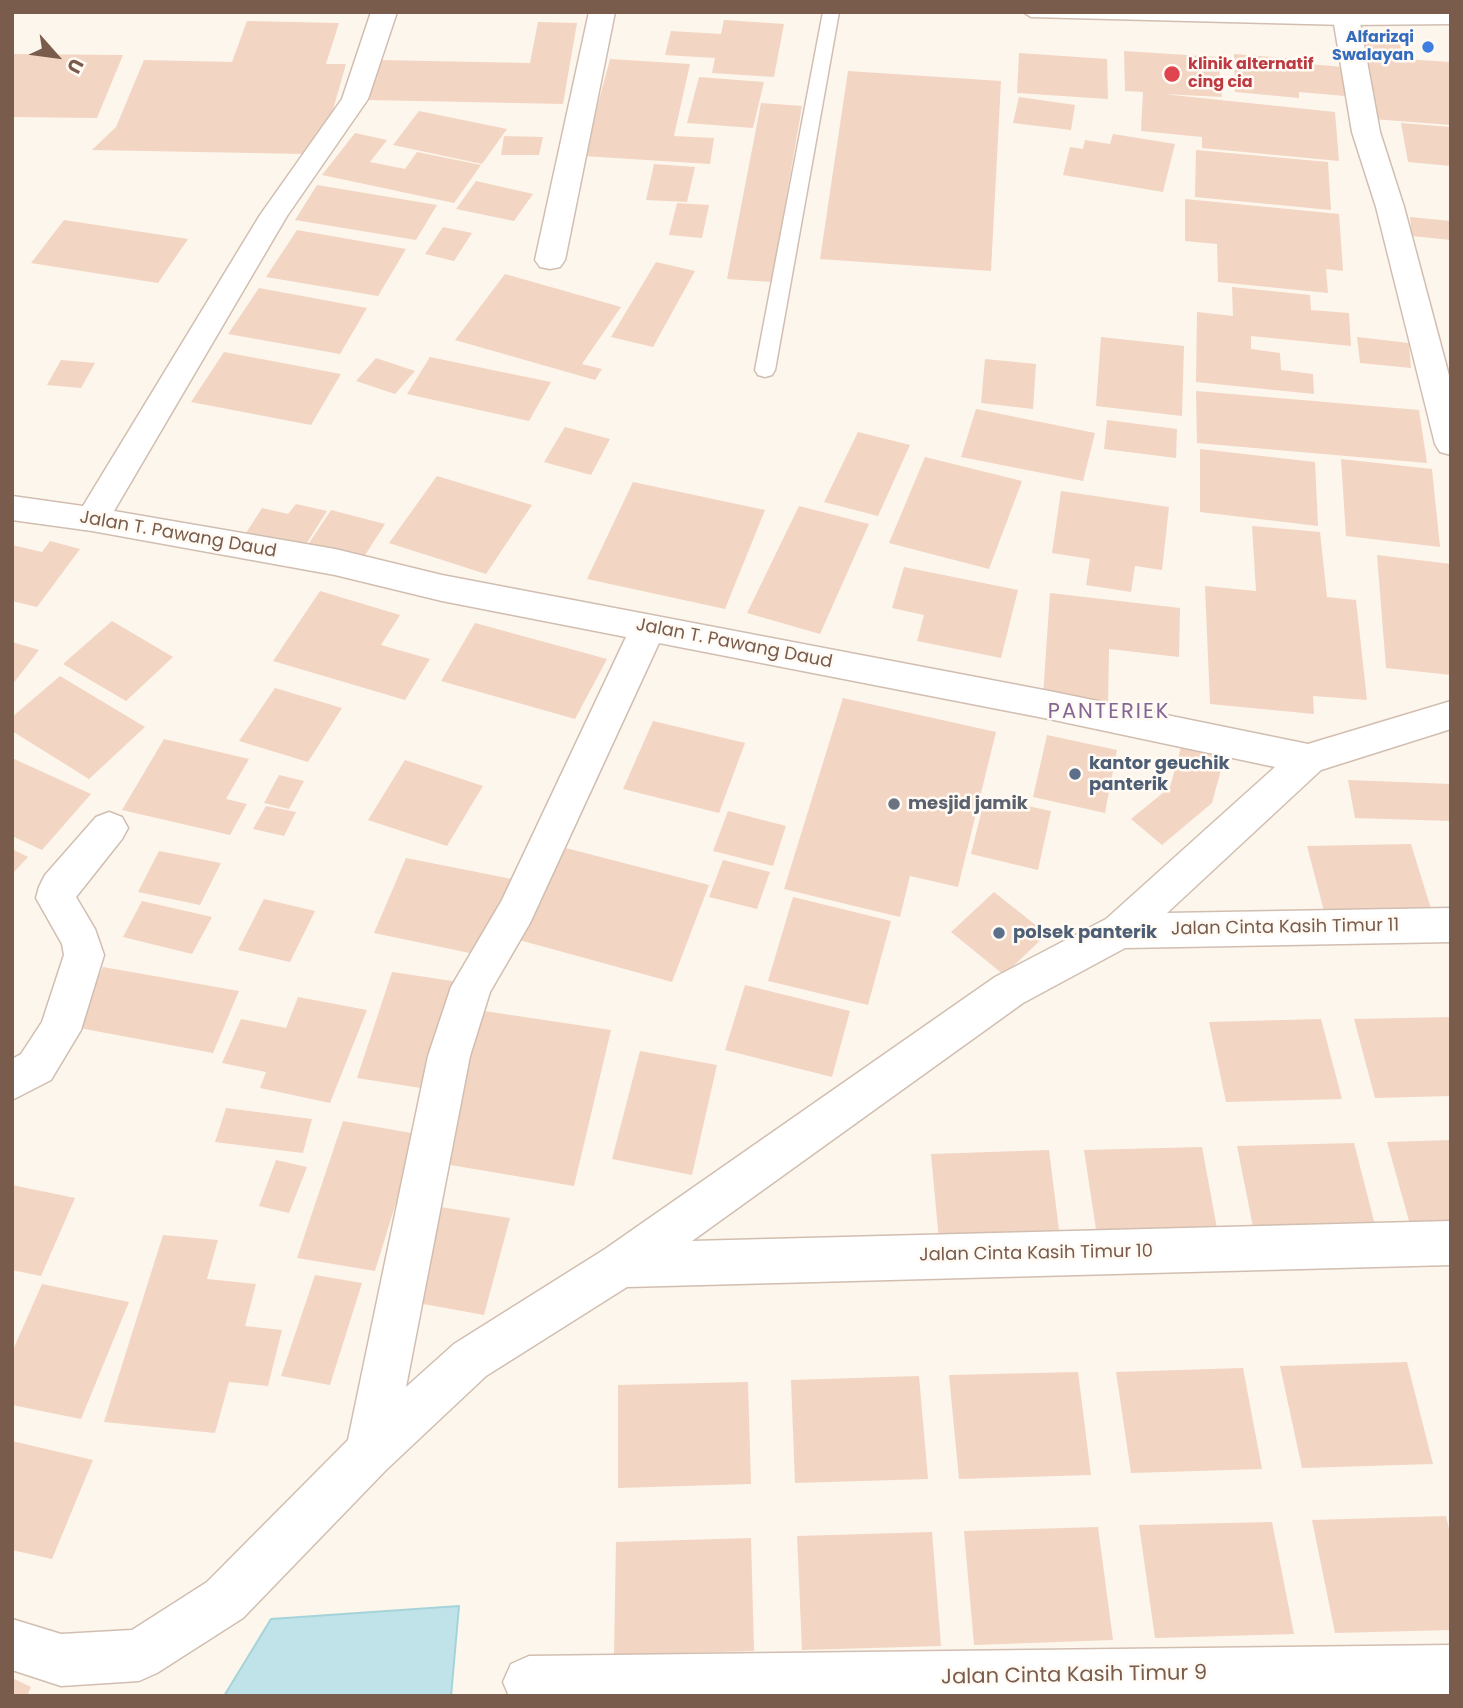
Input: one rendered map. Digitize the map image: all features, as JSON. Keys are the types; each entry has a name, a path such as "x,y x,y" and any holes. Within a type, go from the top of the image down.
{"street":[{"path":"92,519 274,215 355,99 384,12"},
{"path":"550,260 602,12"},
{"path":"1345,16 1367,132 1390,207 1451,444"},
{"name":"Jalan T. Pawang Daud","path":"12,508 92,519 335,562 442,588 1308,759 1451,715"},
{"path":"369,1454 449,1056 471,987 516,911 648,628"},
{"path":"12,1643 61,1660 139,1655 226,1600 369,1454 470,1360 621,1265 1009,990 1120,931 1308,759"},
{"path":"12,1081 36,1067 60,1030 85,955 81,941 56,898 59,887 109,828"},
{"name":"Jalan Cinta Kasih Timur 11","path":"1120,931 1451,925"},
{"name":"Jalan Cinta Kasih Timur 10","path":"621,1265 1451,1243"},
{"name":"Jalan Cinta Kasih Timur 9","path":"529,1682 1451,1671"}],"lane":[{"path":"765,370 831,12"},
{"path":"1031,12 1451,19"}],"water":[{"path":"459,1606 451,1696 224,1696 271,1619"}],"building":[{"path":"724,20 784,24 774,77 712,73 715,58 665,55 671,31 721,34"},
{"path":"247,21 339,23 326,64 346,64 327,131 306,154 92,150 116,127 144,60 232,62"},
{"path":"538,22 577,23 563,104 368,100 379,60 530,63"},
{"path":"1359,32 1398,35 1403,59 1451,62 1451,125 1372,119"},
{"path":"1124,51 1218,57 1222,97 1163,94 1335,112 1339,161 1202,148 1202,137 1141,131 1143,92 1125,91"},
{"path":"1019,53 1107,59 1108,99 1017,93"},
{"path":"12,54 123,55 97,118 12,117"},
{"path":"1234,54 1298,59 1298,63 1343,67 1345,96 1299,92 1299,98 1235,92"},
{"path":"610,59 690,64 674,136 714,138 710,164 584,156"},
{"path":"848,71 1001,81 991,271 820,259"},
{"path":"699,77 764,82 753,128 687,123"},
{"path":"1019,97 1075,105 1071,130 1013,123"},
{"path":"761,103 802,106 772,282 727,279"},
{"path":"419,111 507,129 482,164 393,145"},
{"path":"1401,123 1451,127 1451,166 1408,162"},
{"path":"355,133 387,140 370,162 405,169 417,152 481,165 454,203 322,175"},
{"path":"1113,134 1175,144 1163,192 1063,175 1070,147 1083,149 1085,140 1110,144"},
{"path":"504,136 543,137 539,155 501,155"},
{"path":"1196,150 1328,162 1331,210 1195,197"},
{"path":"654,164 695,167 687,202 646,200"},
{"path":"476,181 533,194 514,221 456,209"},
{"path":"317,185 437,205 416,240 295,220"},
{"path":"1185,199 1339,214 1343,271 1326,269 1328,293 1218,282 1217,244 1185,241"},
{"path":"677,203 709,205 702,238 669,235"},
{"path":"1410,217 1451,221 1451,240 1412,236"},
{"path":"64,220 188,239 158,283 31,263"},
{"path":"443,227 472,233 454,261 425,254"},
{"path":"297,230 406,249 378,296 266,277"},
{"path":"656,262 695,271 653,347 611,337"},
{"path":"505,274 621,307 582,364 602,369 595,380 455,340"},
{"path":"1232,287 1310,295 1311,310 1349,313 1351,346 1251,336 1251,349 1280,353 1281,370 1313,374 1314,394 1196,382 1197,312 1233,316"},
{"path":"259,288 367,308 340,354 228,334"},
{"path":"1101,337 1184,346 1182,416 1096,406"},
{"path":"1357,337 1409,343 1411,368 1360,363"},
{"path":"224,352 341,374 311,425 191,402"},
{"path":"430,357 551,382 529,421 407,394"},
{"path":"376,358 415,371 395,394 356,381"},
{"path":"985,359 1036,364 1033,409 981,403"},
{"path":"61,360 95,363 81,388 47,385"},
{"path":"1196,391 1419,410 1427,463 1197,443"},
{"path":"976,409 1095,433 1083,481 961,457"},
{"path":"1107,420 1177,429 1176,458 1104,449"},
{"path":"565,427 610,439 591,475 544,462"},
{"path":"858,432 910,445 878,516 824,502"},
{"path":"1200,449 1315,462 1318,526 1200,512"},
{"path":"925,457 1022,481 989,569 889,543"},
{"path":"1341,459 1432,469 1440,547 1346,536"},
{"path":"437,476 532,505 486,574 389,543"},
{"path":"633,482 765,510 725,609 587,579"},
{"path":"1061,491 1169,507 1162,570 1135,566 1131,592 1086,585 1090,559 1052,553"},
{"path":"296,504 327,511 300,554 241,541 262,508 288,514"},
{"path":"799,506 869,524 820,634 747,613"},
{"path":"331,510 385,524 360,563 305,549"},
{"path":"1252,526 1320,532 1327,597 1356,600 1367,700 1313,696 1314,714 1210,704 1205,586 1256,591"},
{"path":"50,541 80,549 37,607 12,601 12,545 42,552"},
{"path":"1377,555 1451,564 1451,675 1386,668"},
{"path":"904,567 1018,590 1001,658 917,641 924,615 892,608"},
{"path":"320,591 400,615 381,645 430,659 405,700 273,661"},
{"path":"1050,593 1180,608 1179,657 1109,649 1108,704 1043,696"},
{"path":"112,621 173,657 126,701 63,664"},
{"path":"475,623 607,659 575,719 441,681"},
{"path":"12,642 39,650 12,685"},
{"path":"60,676 145,727 89,779 12,731 12,717"},
{"path":"275,688 342,708 308,762 239,741"},
{"name":"mesjid jamik","path":"843,698 996,732 958,887 910,876 900,917 784,889"},
{"path":"653,721 745,743 719,813 623,789"},
{"name":"kantor geuchik panterik","path":"1047,735 1117,750 1105,813 1033,797"},
{"path":"164,739 249,759 226,799 247,804 230,835 122,810"},
{"path":"1181,747 1224,759 1212,803 1162,845 1131,819 1170,787"},
{"path":"12,758 91,794 42,850 12,836"},
{"path":"405,760 483,786 447,846 368,820"},
{"path":"279,775 304,781 289,809 264,803"},
{"path":"1348,780 1451,784 1451,821 1355,818"},
{"path":"985,797 1051,811 1038,870 971,854"},
{"path":"266,806 296,812 284,836 253,829"},
{"path":"728,811 786,826 773,866 713,851"},
{"path":"1411,844 1432,912 1325,915 1307,846"},
{"path":"554,845 709,885 672,982 512,938"},
{"path":"12,849 28,857 12,874"},
{"path":"159,851 221,863 200,905 138,892"},
{"path":"406,858 512,879 484,956 374,933"},
{"path":"723,860 770,872 757,909 709,897"},
{"name":"polsek panterik","path":"994,892 1047,934 1004,975 951,932"},
{"path":"793,897 891,921 868,1005 768,981"},
{"path":"264,899 315,911 290,962 238,950"},
{"path":"142,901 212,917 192,954 123,937"},
{"path":"103,967 239,991 213,1053 74,1027"},
{"path":"392,972 459,982 427,1089 357,1078"},
{"path":"745,985 850,1011 832,1077 725,1050"},
{"path":"298,997 367,1010 330,1103 260,1088 266,1072 222,1063 241,1019 286,1028"},
{"path":"484,1011 611,1030 574,1186 439,1163"},
{"path":"1451,1017 1451,1096 1375,1098 1354,1019"},
{"path":"1321,1019 1342,1099 1226,1102 1209,1022"},
{"path":"640,1051 717,1065 692,1175 612,1159"},
{"path":"226,1108 312,1119 303,1153 215,1142"},
{"path":"343,1121 417,1134 375,1271 297,1258"},
{"path":"1451,1140 1451,1227 1411,1228 1387,1142"},
{"path":"1354,1143 1376,1229 1254,1232 1237,1146"},
{"path":"1202,1147 1218,1234 1097,1236 1084,1150"},
{"path":"1049,1150 1060,1238 939,1241 931,1154"},
{"path":"276,1160 307,1167 289,1213 259,1206"},
{"path":"12,1185 75,1198 41,1276 12,1270"},
{"path":"434,1206 510,1218 484,1315 407,1301"},
{"path":"163,1235 218,1240 207,1279 256,1284 245,1326 282,1330 268,1386 229,1382 215,1433 104,1422"},
{"path":"315,1275 362,1283 330,1385 281,1376"},
{"path":"42,1284 129,1302 81,1419 12,1405 12,1352"},
{"path":"1407,1362 1433,1464 1302,1468 1280,1366"},
{"path":"1243,1368 1262,1469 1131,1473 1116,1372"},
{"path":"1078,1372 1091,1475 959,1479 949,1375"},
{"path":"919,1376 928,1479 795,1483 791,1380"},
{"path":"748,1382 751,1484 618,1488 618,1385"},
{"path":"12,1441 93,1460 52,1559 12,1550"},
{"path":"1446,1516 1451,1537 1451,1630 1335,1633 1312,1520"},
{"path":"1272,1522 1294,1634 1155,1638 1139,1525"},
{"path":"1098,1527 1113,1640 974,1645 964,1531"},
{"path":"932,1532 941,1646 802,1650 797,1536"},
{"path":"751,1538 754,1651 614,1655 616,1542"},
{"path":"12,1678 31,1687 27,1696 12,1696"}],"place":[{"name":"Alfarizqi Swalayan","path":"1428,47"},
{"name":"klinik alternatif cing cia","path":"1172,74"},
{"name":"kantor geuchik panterik","path":"1075,774"},
{"name":"mesjid jamik","path":"894,804"},
{"name":"polsek panterik","path":"999,933"}],"district":[{"name":"PANTERIEK","path":"1109,713"}]}
